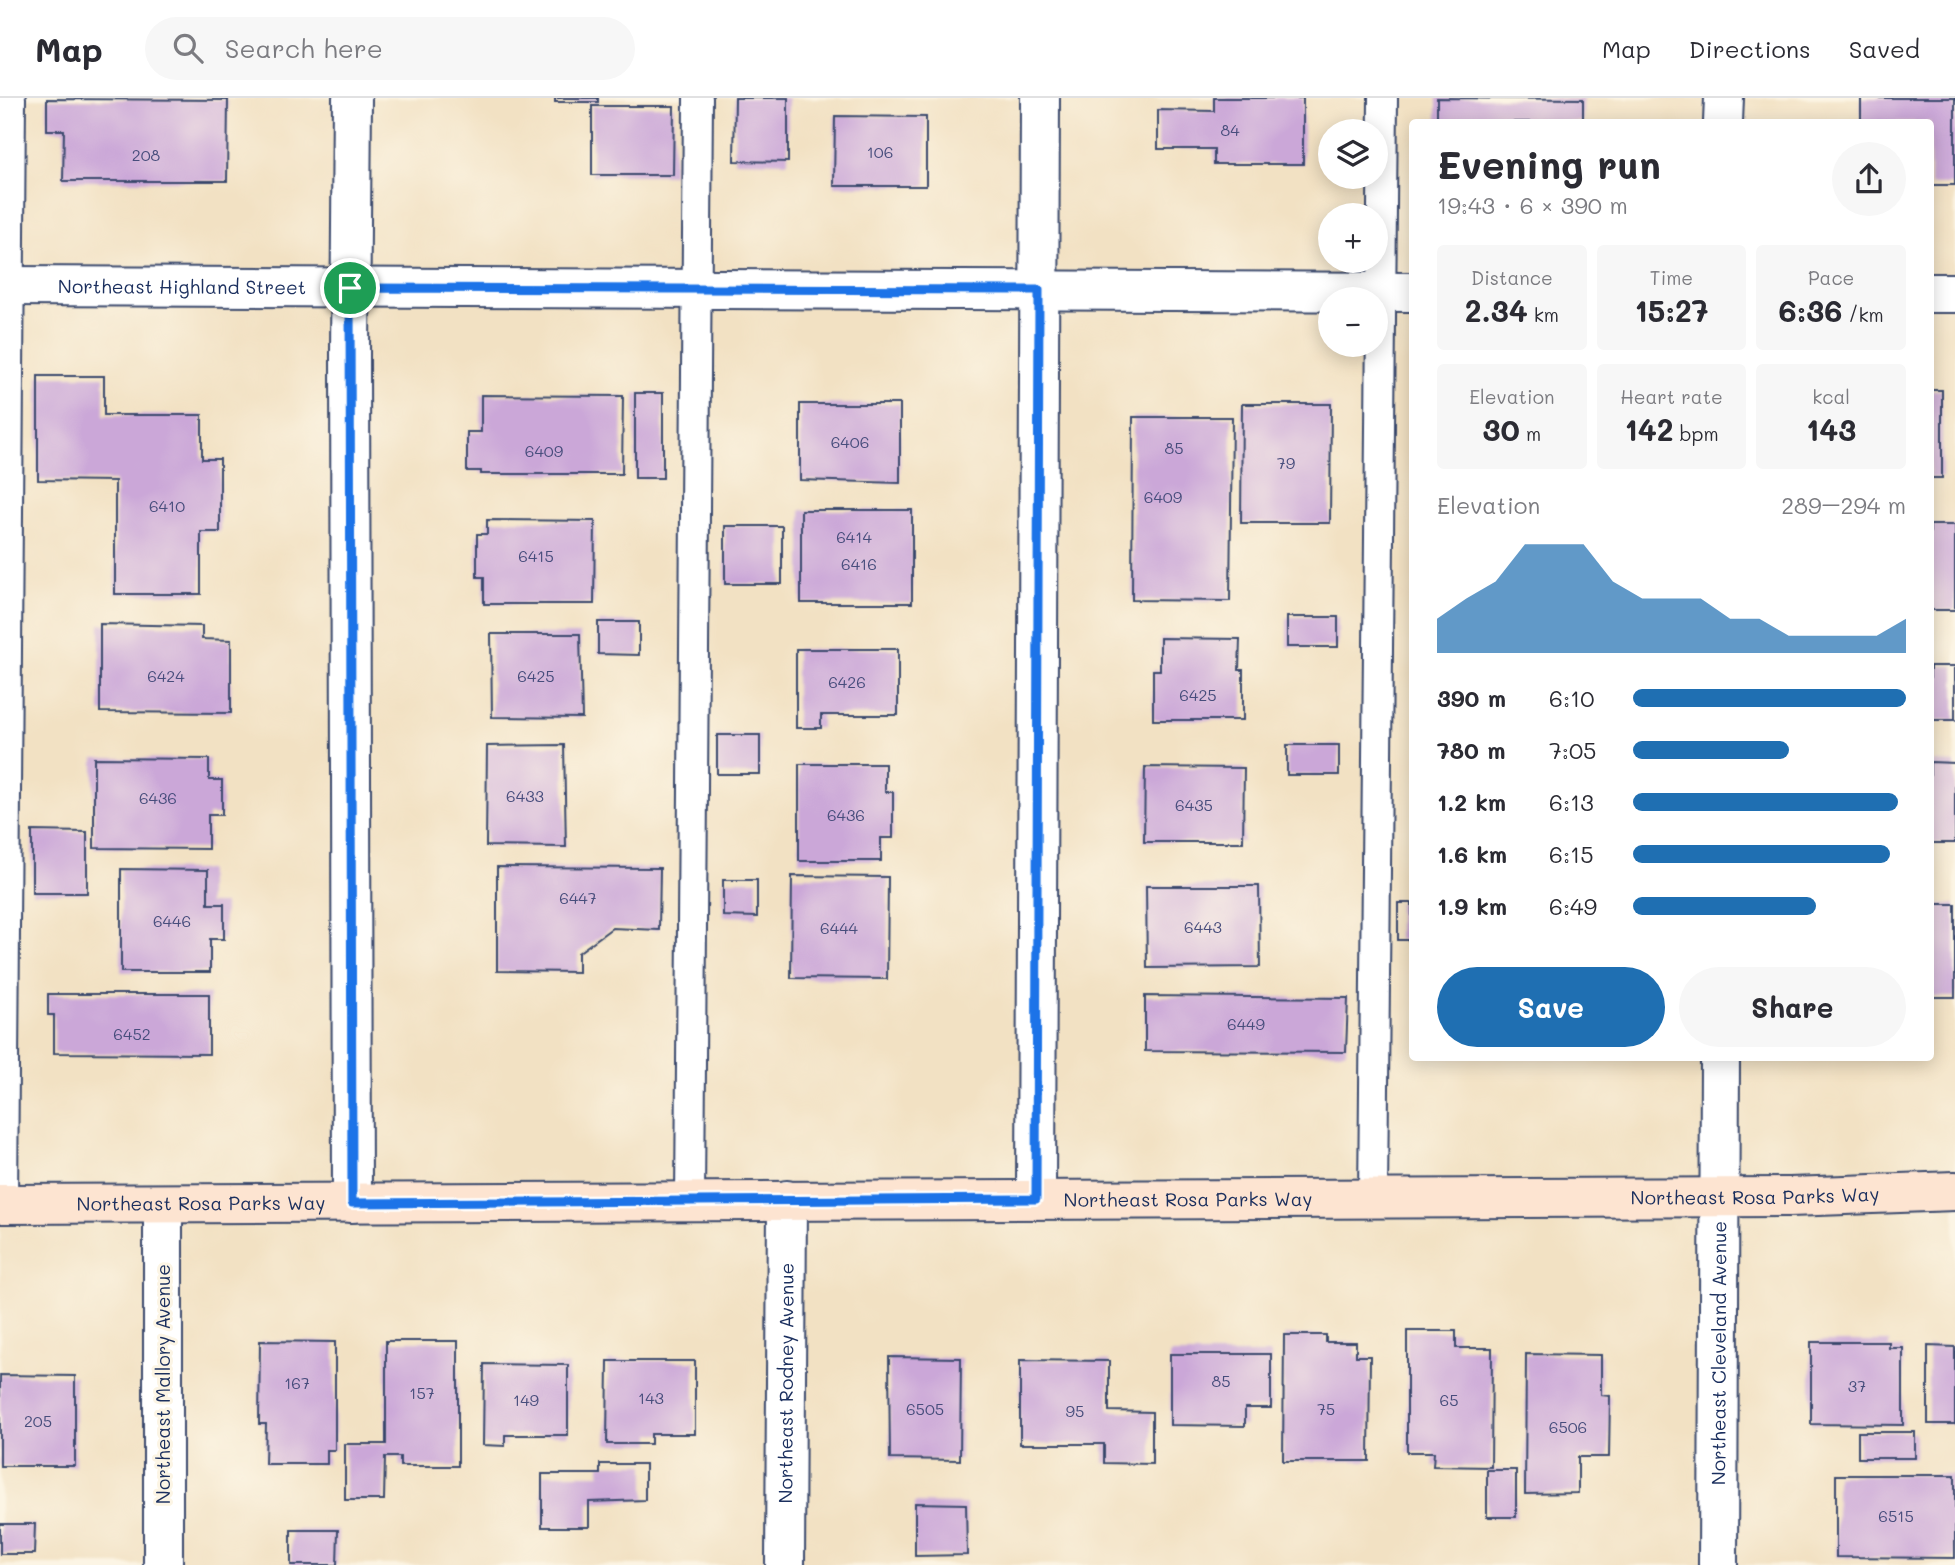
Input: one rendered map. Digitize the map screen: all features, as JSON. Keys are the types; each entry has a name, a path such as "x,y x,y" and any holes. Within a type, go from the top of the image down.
{"street":[{"path":"352,98 352,1203"},
{"path":"1036,1199 1040,98"},
{"path":"1723,119 1724,98"},
{"name":"Northeast Highland Street","path":"5,286 1397,292"},
{"path":"1934,293 1955,293"},
{"name":"Northeast Cleveland Avenue","path":"1718,1565 1720,1061"},
{"name":"Northeast Rosa Parks Way","path":"2,1203 1790,1197 1955,1191"},
{"name":"Northeast Rodney Avenue","path":"785,1565 787,1200"},
{"name":"Northeast Mallory Avenue","path":"163,1203 163,1565"}],"lane":[{"path":"2,1203 5,286 11,98"},
{"path":"690,1201 698,98"},
{"path":"1373,1199 1397,292 1383,98"}],"building":[{"path":"555,98 598,98 598,102 555,102"},
{"path":"735,98 788,98 788,162 734,161"},
{"path":"1214,98 1303,98 1303,164 1214,164 1214,149 1158,149 1158,110 1214,111"},
{"path":"1437,98 1583,99 1583,119 1437,119"},
{"path":"1861,98 1955,98 1955,185 1934,185 1934,119 1861,119"},
{"path":"47,99 228,100 227,181 63,181 64,130 47,130"},
{"path":"592,106 674,106 673,175 592,175"},
{"path":"835,116 926,117 926,186 834,186"},
{"path":"38,376 104,376 104,415 202,415 202,459 220,459 220,532 201,532 201,594 115,594 115,481 38,480"},
{"path":"1934,390 1942,390 1942,478 1934,478"},
{"path":"635,393 663,393 663,478 635,478"},
{"path":"481,395 623,396 622,474 481,474 481,471 467,471 467,432 481,432"},
{"path":"800,404 900,404 900,483 800,480"},
{"path":"1242,404 1331,404 1330,523 1241,523"},
{"path":"1133,417 1232,417 1230,601 1132,600"},
{"path":"801,510 912,510 912,603 801,603"},
{"path":"487,520 595,521 594,604 484,604 484,577 477,577 477,534 487,534"},
{"path":"1934,525 1955,525 1955,610 1934,610"},
{"path":"725,526 782,526 782,584 725,584"},
{"path":"1287,617 1338,617 1338,647 1287,647"},
{"path":"598,622 639,622 639,655 598,654"},
{"path":"100,624 202,626 202,639 231,640 231,713 100,712"},
{"path":"491,634 580,634 582,718 492,717"},
{"path":"1160,638 1240,639 1239,670 1243,670 1243,720 1153,720 1153,670 1160,670"},
{"path":"796,649 898,649 898,715 821,715 821,728 796,728"},
{"path":"1934,666 1955,666 1955,720 1934,720"},
{"path":"717,735 760,735 760,774 717,774"},
{"path":"564,745 566,847 486,846 487,746"},
{"path":"1287,745 1339,745 1339,775 1287,775"},
{"path":"94,758 209,759 209,780 222,780 222,815 208,815 208,849 94,848"},
{"path":"1934,762 1955,763 1955,843 1934,843"},
{"path":"799,764 885,764 885,792 893,792 893,838 881,838 881,861 799,861"},
{"path":"1145,767 1244,768 1243,842 1144,842"},
{"path":"32,831 87,832 87,893 32,893"},
{"path":"497,867 660,868 659,930 612,928 578,953 578,972 497,971"},
{"path":"121,869 208,870 208,904 224,904 224,939 210,939 210,972 121,972"},
{"path":"792,876 888,877 887,979 791,978"},
{"path":"723,880 757,880 757,917 723,916"},
{"path":"1146,886 1259,886 1260,967 1147,968"},
{"path":"1398,903 1409,903 1409,940 1398,940"},
{"path":"1934,904 1955,904 1955,997 1934,997"},
{"path":"48,994 209,994 209,1054 54,1053 54,1015 48,1015"},
{"path":"1145,996 1348,998 1346,1052 1145,1051"},
{"path":"1407,1331 1456,1331 1456,1348 1492,1348 1491,1467 1433,1466 1434,1452 1407,1452"},
{"path":"1284,1335 1326,1335 1326,1342 1356,1342 1356,1356 1370,1356 1369,1461 1283,1461"},
{"path":"260,1341 335,1342 335,1450 327,1450 327,1464 265,1464 266,1424 259,1424"},
{"path":"386,1341 458,1341 458,1466 400,1466 400,1457 385,1457 384,1500 345,1500 345,1444 386,1444"},
{"path":"1811,1342 1889,1342 1889,1348 1903,1348 1903,1425 1811,1424"},
{"path":"1928,1346 1955,1347 1955,1424 1928,1424"},
{"path":"1170,1354 1271,1354 1271,1408 1245,1408 1245,1426 1170,1425"},
{"path":"1526,1354 1601,1355 1601,1395 1610,1396 1609,1457 1578,1457 1578,1493 1525,1494"},
{"path":"889,1357 961,1358 960,1460 890,1459"},
{"path":"1020,1360 1109,1361 1109,1411 1152,1412 1152,1464 1104,1463 1104,1444 1020,1444"},
{"path":"608,1361 695,1361 695,1434 651,1434 651,1444 607,1444"},
{"path":"484,1364 568,1365 568,1435 505,1435 505,1446 483,1445"},
{"path":"0,1375 75,1376 75,1466 0,1466"},
{"path":"1858,1432 1915,1432 1915,1458 1858,1458"},
{"path":"600,1464 645,1464 645,1500 589,1502 589,1527 542,1527 542,1474 600,1474"},
{"path":"1487,1470 1516,1470 1516,1517 1487,1517"},
{"path":"1836,1475 1955,1475 1955,1558 1836,1557"},
{"path":"915,1503 966,1504 967,1555 915,1556"},
{"path":"0,1524 35,1524 34,1554 0,1554"},
{"path":"291,1530 338,1530 337,1565 291,1565"}],"route":[{"path":"350,288 1039,290 1036,1199 352,1203 350,288"}]}
